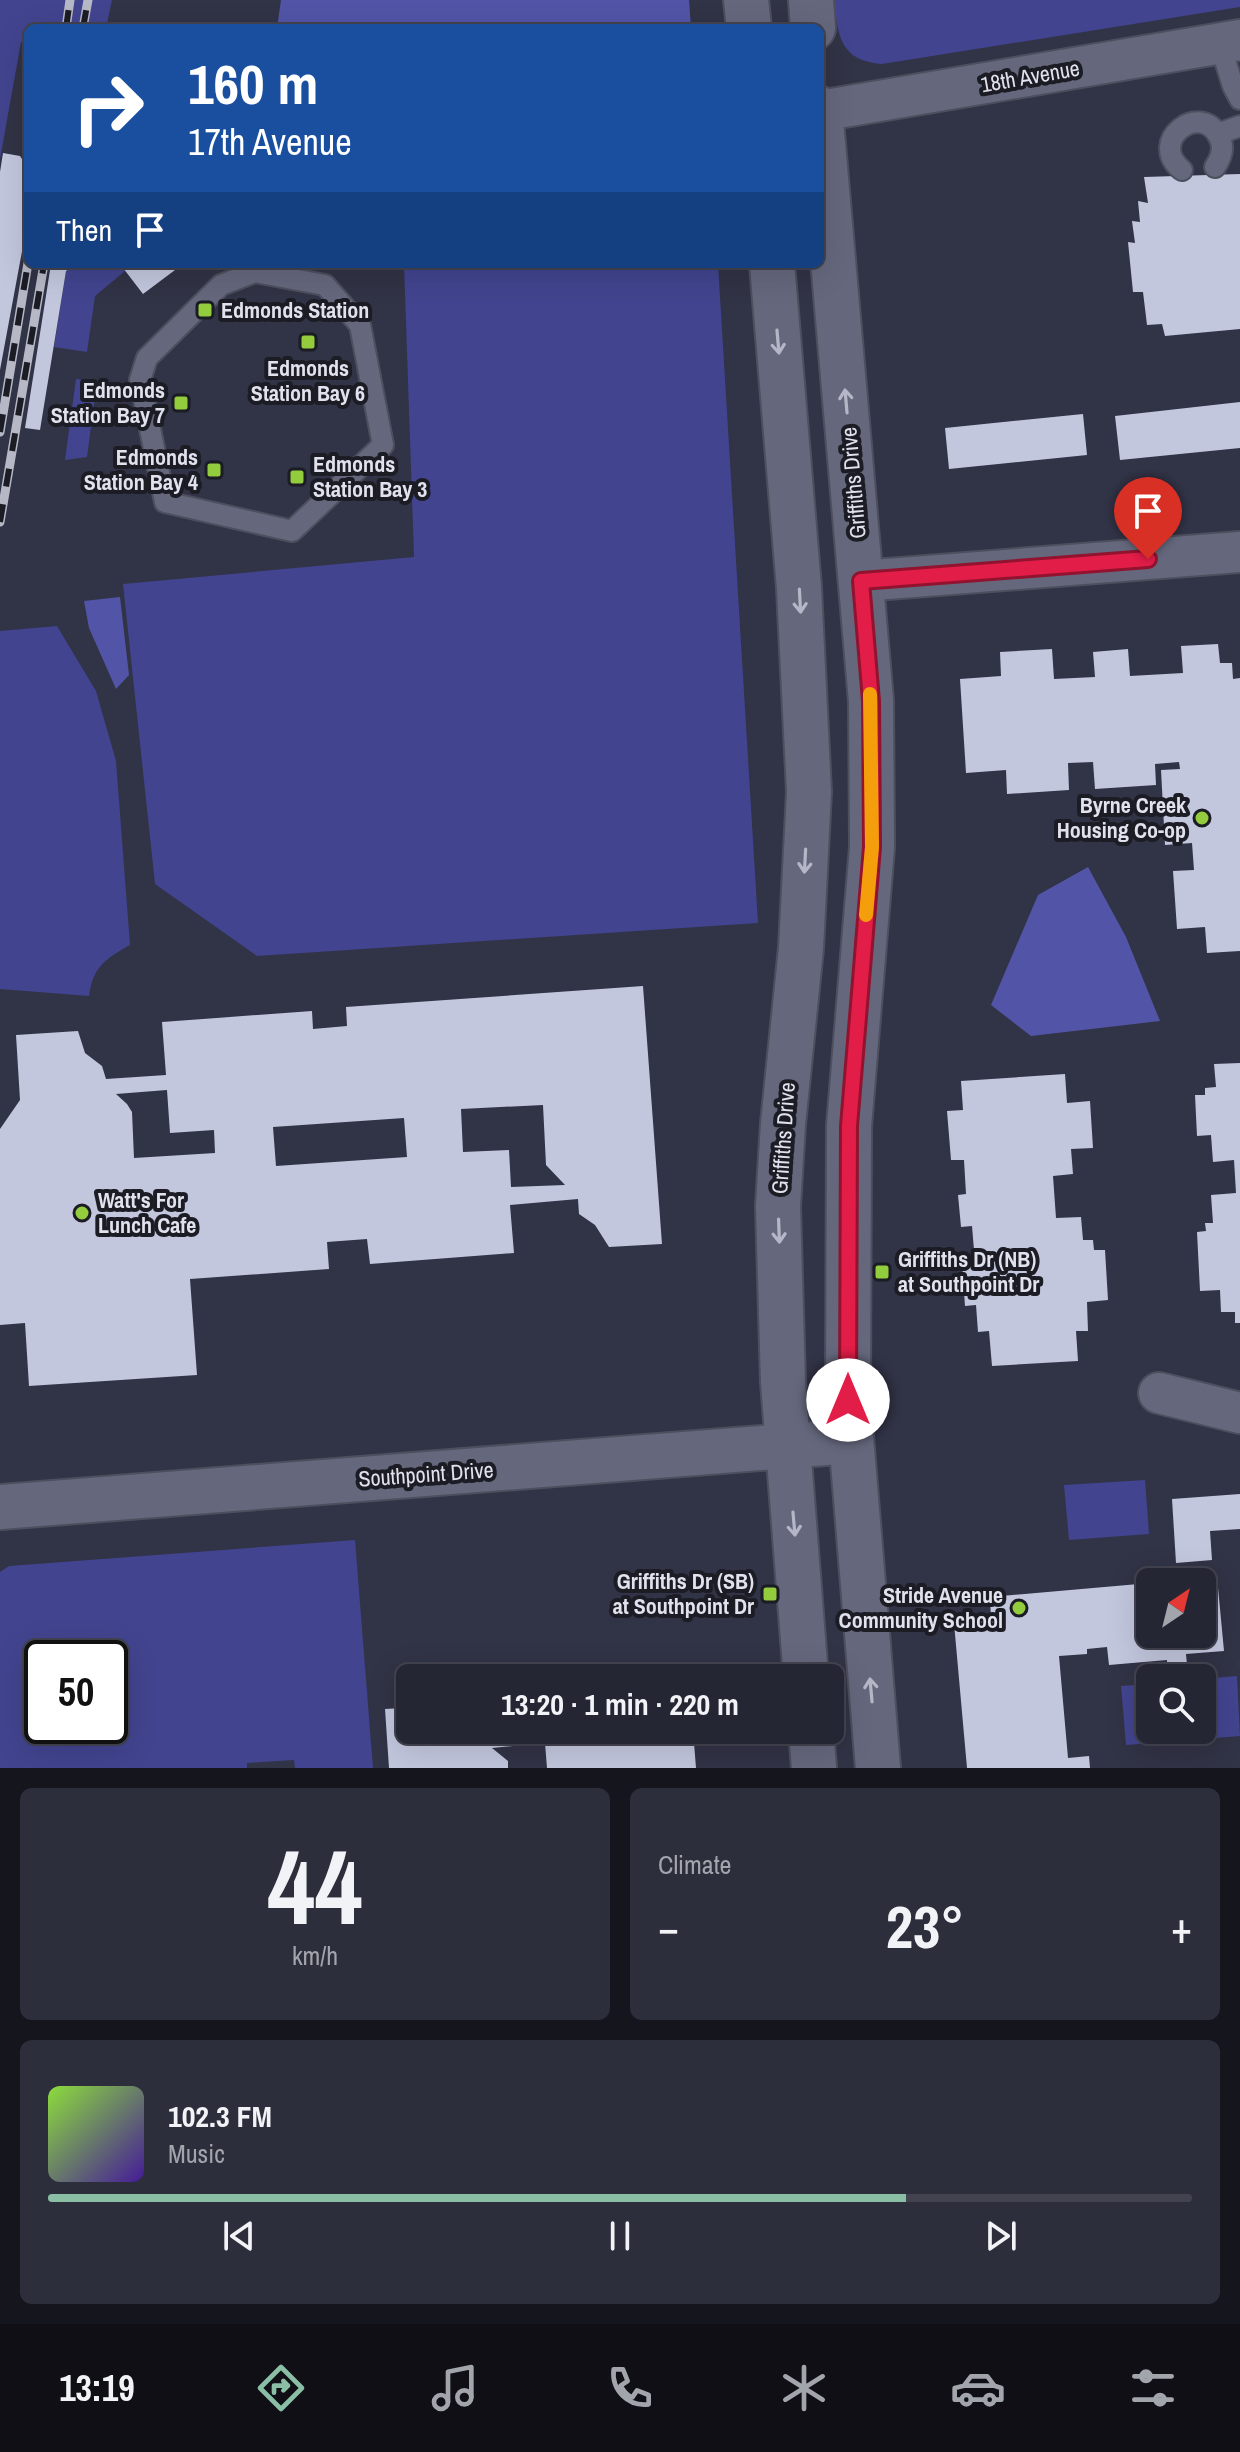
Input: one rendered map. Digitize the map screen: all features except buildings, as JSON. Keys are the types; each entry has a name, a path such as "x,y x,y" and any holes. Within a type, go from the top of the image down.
{"main road":[{"path":"746,0 749,24"},
{"path":"811,0 813,24"},
{"name":"Griffiths Drive","path":"824,157 871,701 872,847 849,1126 848,1400 878,1768"},
{"name":"Griffiths Drive","path":"772,268 799,588 809,792 801,948 778,1206 783,1382 805,1664"},
{"name":"Southpoint Drive","path":"0,1507 851,1441"},
{"path":"812,1744 814,1768"}],"street":[{"name":"18th Avenue","path":"824,110 1230,42"},
{"path":"861,581 1240,552"},
{"path":"1159,1393 1240,1413"}],"lane":[{"path":"1230,42 1233,86 1240,99"},
{"path":"1182,170 1176,165 1170,149 1174,133 1187,123 1204,123 1218,134 1222,150 1215,167"},
{"path":"1218,134 1240,126"},
{"path":"325,285 329,268"},
{"path":"255,272 325,285 360,325 383,445 292,531 165,502 140,380 147,358 221,285 255,272"}],"shaded area":[{"path":"0,0 112,0 107,24 24,24 24,42 21,42 0,159"},
{"path":"281,0 689,0 691,24 278,24"},
{"path":"834,0 1240,0 1240,7 882,64 857,58 849,52 837,25"},
{"path":"70,268 123,268 125,271 95,296 87,352 54,347 66,271"},
{"path":"404,268 718,268 758,923 257,956 155,884 123,584 414,557"},
{"path":"76,379 97,382 87,457 65,460"},
{"path":"120,597 129,675 116,689 89,628 84,601"},
{"path":"57,626 96,691 116,761 130,945 97,971 89,996 0,989 0,631"},
{"path":"1088,867 1126,937 1160,1021 1031,1036 991,1005 1038,895"},
{"path":"1145,1480 1149,1534 1069,1540 1064,1485"},
{"path":"355,1540 373,1768 295,1768 294,1760 247,1763 247,1768 0,1768 0,1572 9,1566"},
{"path":"1237,1676 1240,1736 1216,1738 1216,1678"},
{"path":"1136,1685 1136,1744 1139,1744 1126,1745 1121,1686"}],"railway":[{"path":"67,24 70,0"},
{"path":"84,24 88,0"},
{"path":"0,432 27,268"},
{"path":"0,522 43,268"}],"slow traffic":[{"path":"866,915 872,847 870,694"}],"place":[{"name":"Edmonds Station","path":"205,310"},
{"name":"Edmonds Station Bay 6","path":"308,342"},
{"name":"Edmonds Station Bay 7","path":"181,403"},
{"name":"Edmonds Station Bay 4","path":"214,470"},
{"name":"Edmonds Station Bay 3","path":"297,477"},
{"name":"Byrne Creek Housing Co-op","path":"1202,818"},
{"name":"Watt's For Lunch Cafe","path":"82,1213"},
{"name":"Griffiths Dr (NB) at Southpoint Dr","path":"882,1272"},
{"name":"Griffiths Dr (SB) at Southpoint Dr","path":"770,1594"},
{"name":"Stride Avenue Community School","path":"1019,1608"}],"route":[{"path":"848,1400 849,1126 872,847 871,701 861,581 1148,559"}]}
